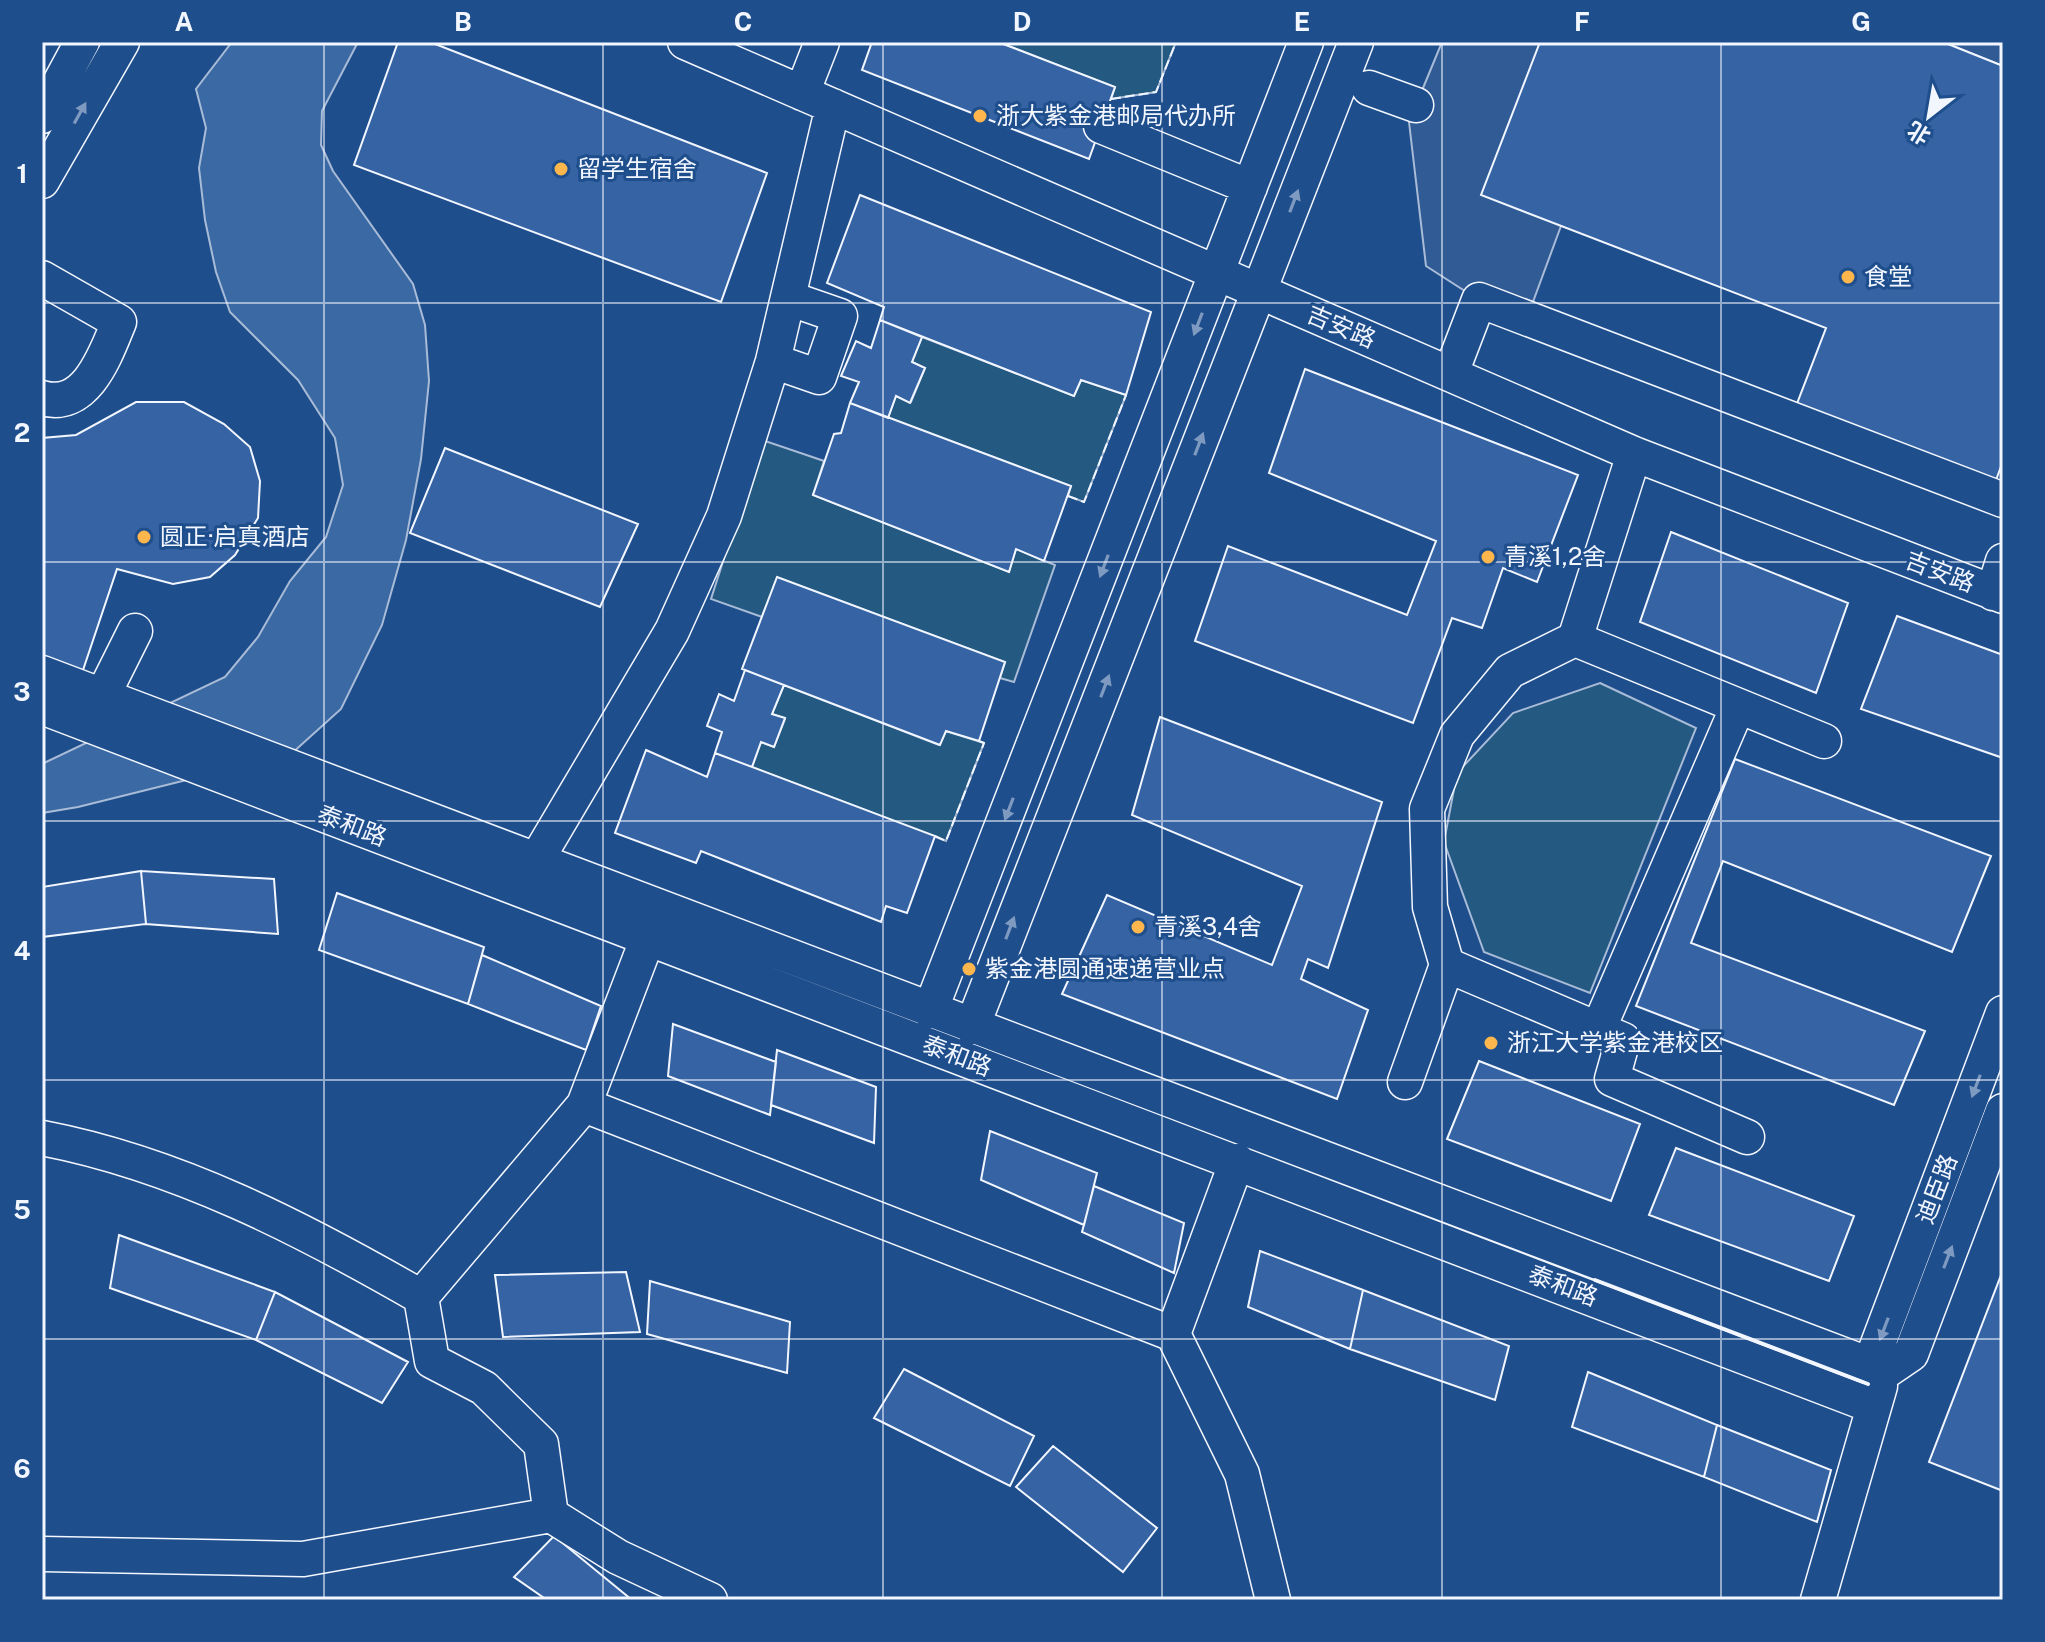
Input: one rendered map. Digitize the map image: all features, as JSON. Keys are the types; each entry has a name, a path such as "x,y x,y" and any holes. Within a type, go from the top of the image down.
{"street":[{"path":"42,116 82,42"},
{"path":"42,181 122,42"},
{"name":"吉安路","path":"685,42 1634,454 2000,583"},
{"path":"802,93 822,42"},
{"path":"930,1011 1306,42"},
{"path":"972,1027 1356,42"},
{"path":"1369,88 1416,105"},
{"path":"537,859 672,631 724,516 773,361 833,106"},
{"path":"1101,126 1250,187"},
{"path":"42,278 119,322 102,362 81,392 52,401 42,398"},
{"path":"773,361 819,377 840,316 788,298"},
{"path":"1451,373 1479,300 2003,500"},
{"path":"1405,1082 1447,965 1430,907 1427,809 1457,735 1510,671 1575,639 1634,454"},
{"path":"111,700 135,631"},
{"path":"1575,639 1824,741"},
{"name":"泰和路","path":"42,673 1878,1368"},
{"path":"1598,1030 1738,706"},
{"name":"泰和路","path":"42,707 1873,1406"},
{"path":"421,1297 584,1105 647,940"},
{"path":"1447,965 1623,1040 1612,1079 1747,1137"},
{"name":"迪臣路","path":"1878,1368 1948,1125 2003,1013"},
{"path":"584,1105 1173,1334 1242,1474 1273,1600"},
{"name":"迪臣路","path":"1878,1368 1911,1354 1997,1145 2003,1111"},
{"path":"1948,1125 1997,1145"},
{"path":"42,1138 74,1144 185,1178 341,1251 421,1297"},
{"path":"1173,1334 1237,1161"},
{"path":"421,1297 432,1361 484,1388 541,1444 551,1515"},
{"path":"1818,1600 1873,1406 1878,1368"},
{"path":"42,1554 303,1559 551,1515 618,1557 710,1600"}],"shaded area":[{"path":"232,42 358,42 322,111 321,145 333,171 413,284 425,325 429,381 421,459 406,540 382,625 341,709 291,754 78,807 42,813 42,764 225,677 258,637 290,581 326,537 343,485 335,438 298,380 230,312 216,272 205,220 199,168 206,128 196,89"},
{"path":"998,42 1176,42 1156,92 1111,99 1115,87"},
{"path":"1442,42 1540,42 1561,226 1527,318 1479,300 1426,266 1409,122"},
{"path":"1943,42 2003,42 2003,66"},
{"path":"922,337 1074,396 1081,380 1126,395 1084,502 1068,496 1071,486 888,418 896,396 911,402 925,368 912,362"},
{"path":"762,440 824,461 813,495 1009,572 1016,549 1055,565 1014,682 1000,678 1005,662 778,578 762,617 711,599"},
{"path":"1600,683 1696,728 1590,993 1484,952 1444,842 1457,773 1513,713"},
{"path":"784,685 939,745 946,731 984,743 946,841 752,767 761,742 774,747 785,719 772,714"}],"building":[{"name":"留学生宿舍","path":"398,42 430,42 767,173 721,302 354,165"},
{"path":"872,42 998,42 1115,87 1089,159 862,70"},
{"name":"食堂","path":"1540,42 1943,42 2003,66 2003,461 1992,491 1793,414 1826,328 1481,195"},
{"path":"860,195 1151,312 1126,395 1081,380 1074,396 880,320 884,307 827,283"},
{"path":"880,320 922,337 912,362 925,368 910,403 896,396 888,418 850,403 859,382 841,376 856,341 871,348"},
{"name":"青溪1,2舍","path":"1305,369 1578,475 1537,582 1503,568 1482,628 1452,618 1413,723 1195,641 1228,546 1407,615 1436,541 1269,473"},
{"name":"圆正·启真酒店","path":"136,402 184,402 224,424 250,447 260,481 258,518 235,555 210,577 173,584 117,569 80,679 42,664 42,438 76,435"},
{"path":"850,403 1071,486 1044,561 1016,549 1009,572 813,495 834,434 841,433"},
{"path":"445,448 638,524 600,607 410,533"},
{"path":"1671,532 1848,603 1816,693 1640,622"},
{"path":"777,577 1005,662 979,741 946,731 940,745 742,669"},
{"path":"1897,616 2003,655 2003,758 1861,709"},
{"path":"745,670 784,685 772,714 785,718 774,747 761,742 752,767 715,753 722,732 707,726 719,694 734,701"},
{"name":"青溪3,4舍","path":"1160,717 1382,802 1328,968 1308,959 1301,979 1368,1010 1337,1099 1062,994 1107,895 1272,965 1302,886 1132,815"},
{"path":"646,750 707,777 715,753 935,836 907,913 886,906 881,922 701,851 696,863 615,833"},
{"path":"1735,759 1991,856 1952,952 1723,861 1691,943 1925,1031 1894,1105 1636,1006"},
{"path":"141,871 274,879 278,934 146,924"},
{"path":"141,871 146,924 42,937 42,887"},
{"path":"337,893 484,947 468,1004 319,950"},
{"path":"482,955 601,1006 586,1050 468,1004"},
{"path":"673,1024 776,1062 770,1115 668,1076"},
{"path":"777,1050 876,1087 874,1143 771,1105"},
{"path":"1479,1061 1640,1124 1611,1201 1447,1139"},
{"path":"990,1131 1097,1173 1084,1225 981,1180"},
{"path":"1676,1148 1854,1216 1829,1281 1649,1215"},
{"path":"1094,1186 1184,1223 1174,1273 1082,1232"},
{"path":"119,1235 275,1292 256,1340 110,1288"},
{"path":"1260,1251 1363,1290 1350,1349 1248,1307"},
{"path":"2003,1270 2003,1491 1929,1462"},
{"path":"626,1272 640,1332 503,1337 495,1275"},
{"path":"650,1281 790,1322 787,1373 647,1334"},
{"path":"1363,1290 1509,1346 1495,1400 1350,1349"},
{"path":"275,1292 408,1362 382,1403 256,1340"},
{"path":"904,1369 1034,1436 1010,1486 874,1418"},
{"path":"1588,1372 1717,1425 1704,1477 1572,1427"},
{"path":"1717,1425 1831,1470 1817,1522 1704,1477"},
{"path":"1053,1446 1157,1528 1123,1572 1016,1487"},
{"path":"554,1536 632,1600 547,1600 514,1577"}],"fence":[{"path":"1111,99 1156,92 1176,42"},
{"path":"1068,496 1084,502 1126,395"},
{"path":"935,836 946,841 984,743 979,741"}],"wall":[{"path":"1595,1280 1868,1384"}],"place":[{"name":"浙大紫金港邮局代办所","path":"980,116"},
{"name":"留学生宿舍","path":"561,169"},
{"name":"食堂","path":"1848,277"},
{"name":"圆正·启真酒店","path":"144,537"},
{"name":"青溪1,2舍","path":"1488,557"},
{"name":"青溪3,4舍","path":"1138,927"},
{"name":"紫金港圆通速递营业点","path":"969,969"},
{"name":"浙江大学紫金港校区","path":"1491,1043"}]}
